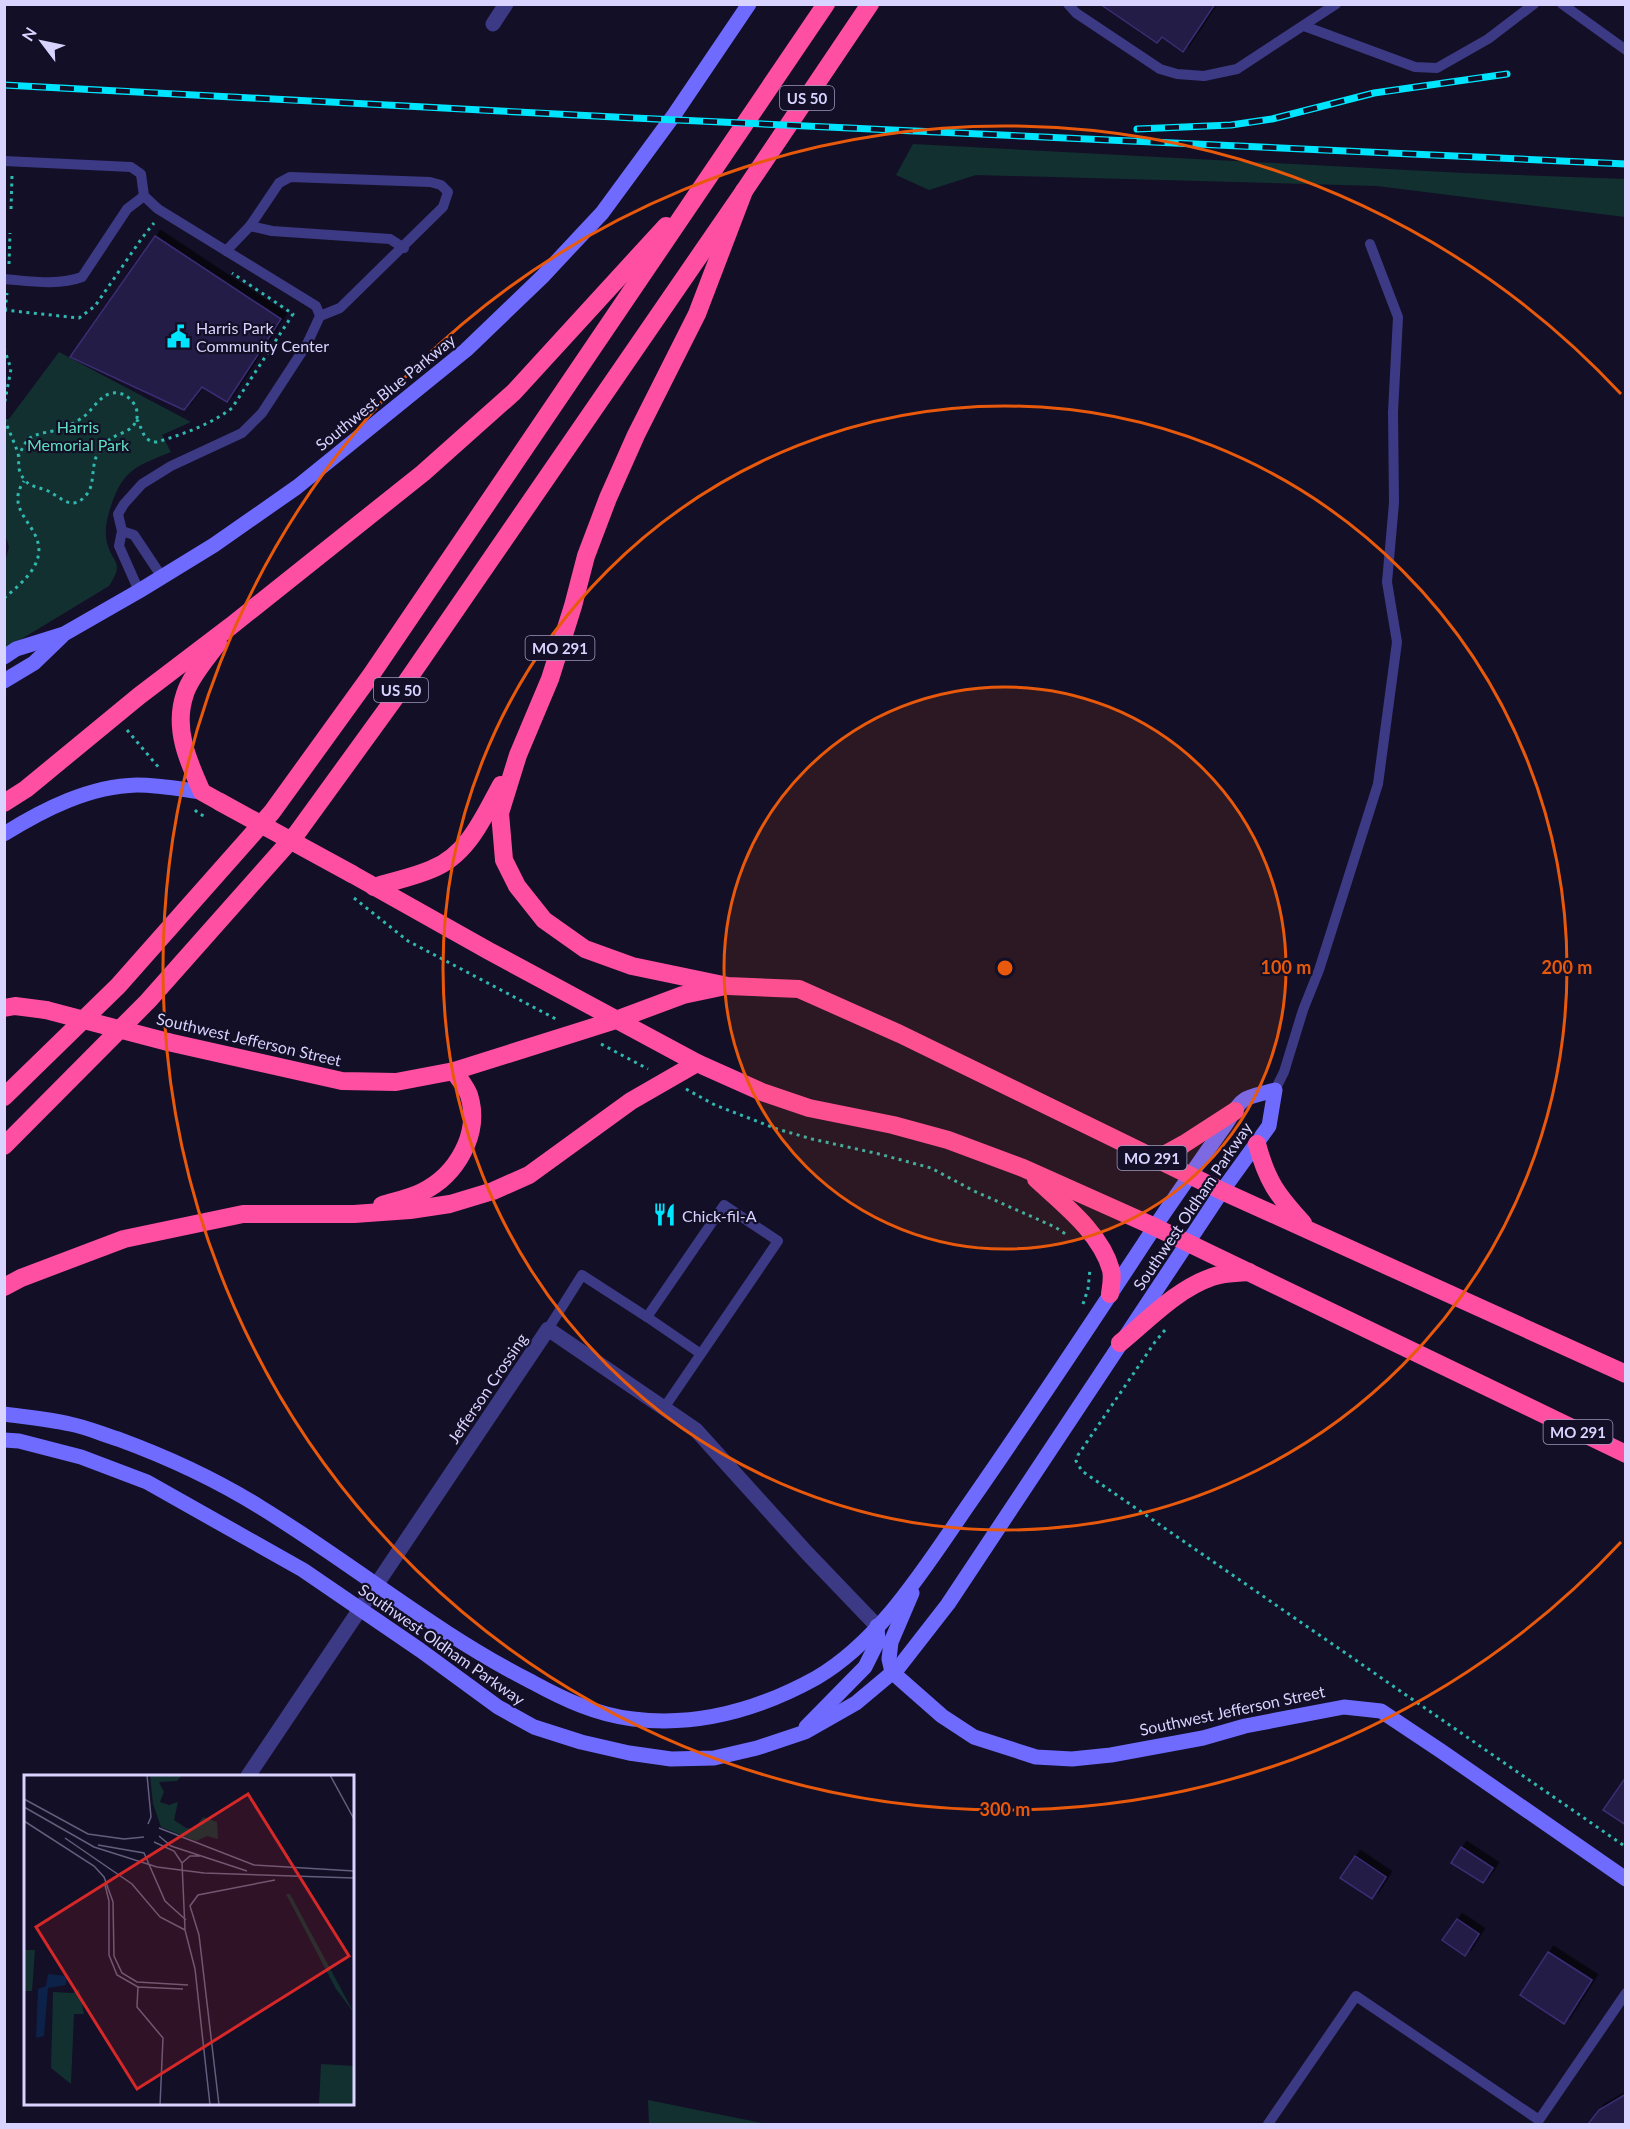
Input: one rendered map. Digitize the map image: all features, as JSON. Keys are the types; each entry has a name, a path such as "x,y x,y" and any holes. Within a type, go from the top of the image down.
{"highway":[{"name":"US 50","path":"4,1097 118,986 272,813 371,675 826,4"},
{"name":"US 50","path":"4,1146 148,1001 297,833 400,692 870,4"},
{"path":"4,803 26,789 139,696 423,473 514,392 710,178"},
{"name":"MO 291","path":"744,191 697,314 636,435 608,498 586,556 550,679 518,754 500,813 504,860 517,886 544,920 585,949 632,966 728,986 799,989 922,1045 1155,1160 1626,1374"},
{"path":"202,792 183,743 180,725 185,693 204,661 231,626"},
{"name":"MO 291","path":"374,887 434,868 452,858 472,836 518,754"},
{"name":"MO 291","path":"202,792 697,1063 762,1092 800,1105 948,1140 1023,1168 1155,1227 1626,1455"},
{"name":"Southwest Jefferson Street","path":"8,1005 46,1010 168,1042 342,1081 396,1082 454,1071 616,1020 682,995 728,986"},
{"path":"4,1287 21,1278 124,1239 232,1216 243,1214 354,1214 410,1210 450,1204 493,1191 529,1175 631,1101 697,1063"},
{"path":"354,1214 422,1193 449,1171 462,1154 472,1128 472,1109 468,1093 454,1071"},
{"path":"1155,1160 1235,1111"},
{"path":"1257,1144 1264,1171 1278,1196 1308,1229"},
{"path":"1023,1168 1070,1210 1097,1242 1111,1270 1110,1294"},
{"path":"1120,1343 1189,1288 1210,1277 1249,1272"}],"street":[{"path":"493,24 506,4"},
{"name":"Southwest Blue Parkway","path":"4,657 16,649 64,634 214,544 297,487 466,350 542,277 602,213 674,115 749,4"},
{"name":"Southwest Blue Parkway","path":"4,681 34,663 64,634"},
{"path":"4,834 79,795 115,787 157,786 202,792"},
{"name":"Southwest Oldham Parkway","path":"4,1414 71,1424 168,1459 217,1482 261,1507 443,1632 561,1698 599,1712 628,1719 661,1722 699,1720 768,1701 829,1670 858,1648 918,1576 1242,1101 1275,1090 1269,1126 1222,1191 948,1604 899,1667 856,1703 800,1734 757,1748 714,1758 671,1759 628,1753 581,1742 534,1727 498,1707 303,1570 147,1482 102,1463 19,1441 4,1440"},
{"name":"Jefferson Crossing","path":"249,1775 548,1329 696,1430 807,1553 877,1626"},
{"path":"102,1463 111,1437"},
{"path":"892,1672 889,1659 891,1642 918,1576"},
{"path":"800,1734 865,1666 878,1641 877,1626"},
{"name":"Southwest Jefferson Street","path":"892,1672 942,1716 974,1737 1036,1757 1072,1759 1111,1755 1203,1738 1295,1715 1344,1707 1381,1711 1626,1879"}],"lane":[{"path":"1068,4 1076,13 1160,69 1177,74 1204,76 1238,69 1336,4"},
{"path":"1304,26 1416,68 1437,68 1488,39 1534,4"},
{"path":"1562,4 1626,50"},
{"path":"4,161 131,167 141,174 144,196 158,209 316,306 320,316"},
{"path":"139,591 119,546 122,531 118,514 124,504 142,484 171,466 242,433 262,413 307,344 320,316 340,309 404,248 444,207 448,192 441,185 430,182 290,177 279,183 250,226 226,251"},
{"path":"6,284 70,282 82,277 127,209 144,196"},
{"path":"250,226 272,231 390,239 404,248"},
{"path":"1275,1090 1284,1072 1303,1010 1319,970 1378,784 1397,642 1387,582 1394,503 1393,412 1398,317 1370,244"},
{"path":"122,531 134,535 162,577"},
{"path":"647,1317 724,1205 778,1241 664,1408"},
{"path":"548,1329 582,1275 701,1354"},
{"path":"1268,2124 1356,1996 1537,2122 1626,1993"}],"path":[{"path":"11,209 12,174"},
{"path":"6,284 5,311 79,318 95,306 142,237 155,222"},
{"path":"9,264 10,233"},
{"path":"136,420 146,439 150,442 157,442 223,415 232,408 293,314 224,268"},
{"path":"4,348 11,369 4,406"},
{"path":"118,392 129,397 136,406 136,420 133,426 110,438 96,456 91,484 87,494 79,501 69,503 61,501 49,491 24,482 18,467 19,456 30,437 40,432 70,426 86,415 107,394 118,392"},
{"path":"4,419 19,456"},
{"path":"4,598 22,582 34,566 39,553 38,540 15,504 15,493 24,482"},
{"path":"121,722 164,774"},
{"path":"348,893 408,941 561,1022"},
{"path":"612,1049 650,1070"},
{"path":"687,1090 715,1105 777,1129 931,1168 984,1196 1055,1227 1073,1240"},
{"path":"1082,1306 1090,1276 1089,1265"},
{"path":"1173,1323 1155,1342 1078,1455 1076,1461 1082,1471 1626,1847"}],"green space":[{"path":"913,144 1464,173 1625,179 1625,217 1377,186 976,175 929,190 896,175"},
{"name":"Harris Memorial Park","path":"59,352 191,422 162,435 171,452 133,470 126,476 116,494 108,515 106,529 109,550 117,567 109,586 5,649 4,566 9,547 4,531 5,419 9,419"},
{"path":"648,2100 762,2123 765,2124 649,2124"}],"building":[{"path":"1100,4 1215,4 1183,52 1162,37 1157,43"},
{"name":"Harris Park Community Center","path":"155,236 281,319 227,402 202,387 184,410 70,357"},
{"path":"1626,1777 1626,1825 1603,1810"},
{"path":"1461,1847 1493,1868 1483,1883 1451,1863"},
{"path":"1355,1856 1386,1877 1372,1899 1340,1878"},
{"path":"1457,1919 1479,1934 1465,1956 1442,1940"},
{"path":"1548,1952 1592,1980 1564,2024 1520,1995"},
{"path":"1626,2094 1626,2124 1588,2124 1599,2110"}],"railway":[{"path":"1137,129 1231,125 1272,119 1374,93 1507,74"},
{"path":"4,85 634,118 1626,164"}],"place":[{"name":"Harris Park Community Center","path":"178,336"},
{"name":"Chick-fil-A","path":"664,1215"}]}
